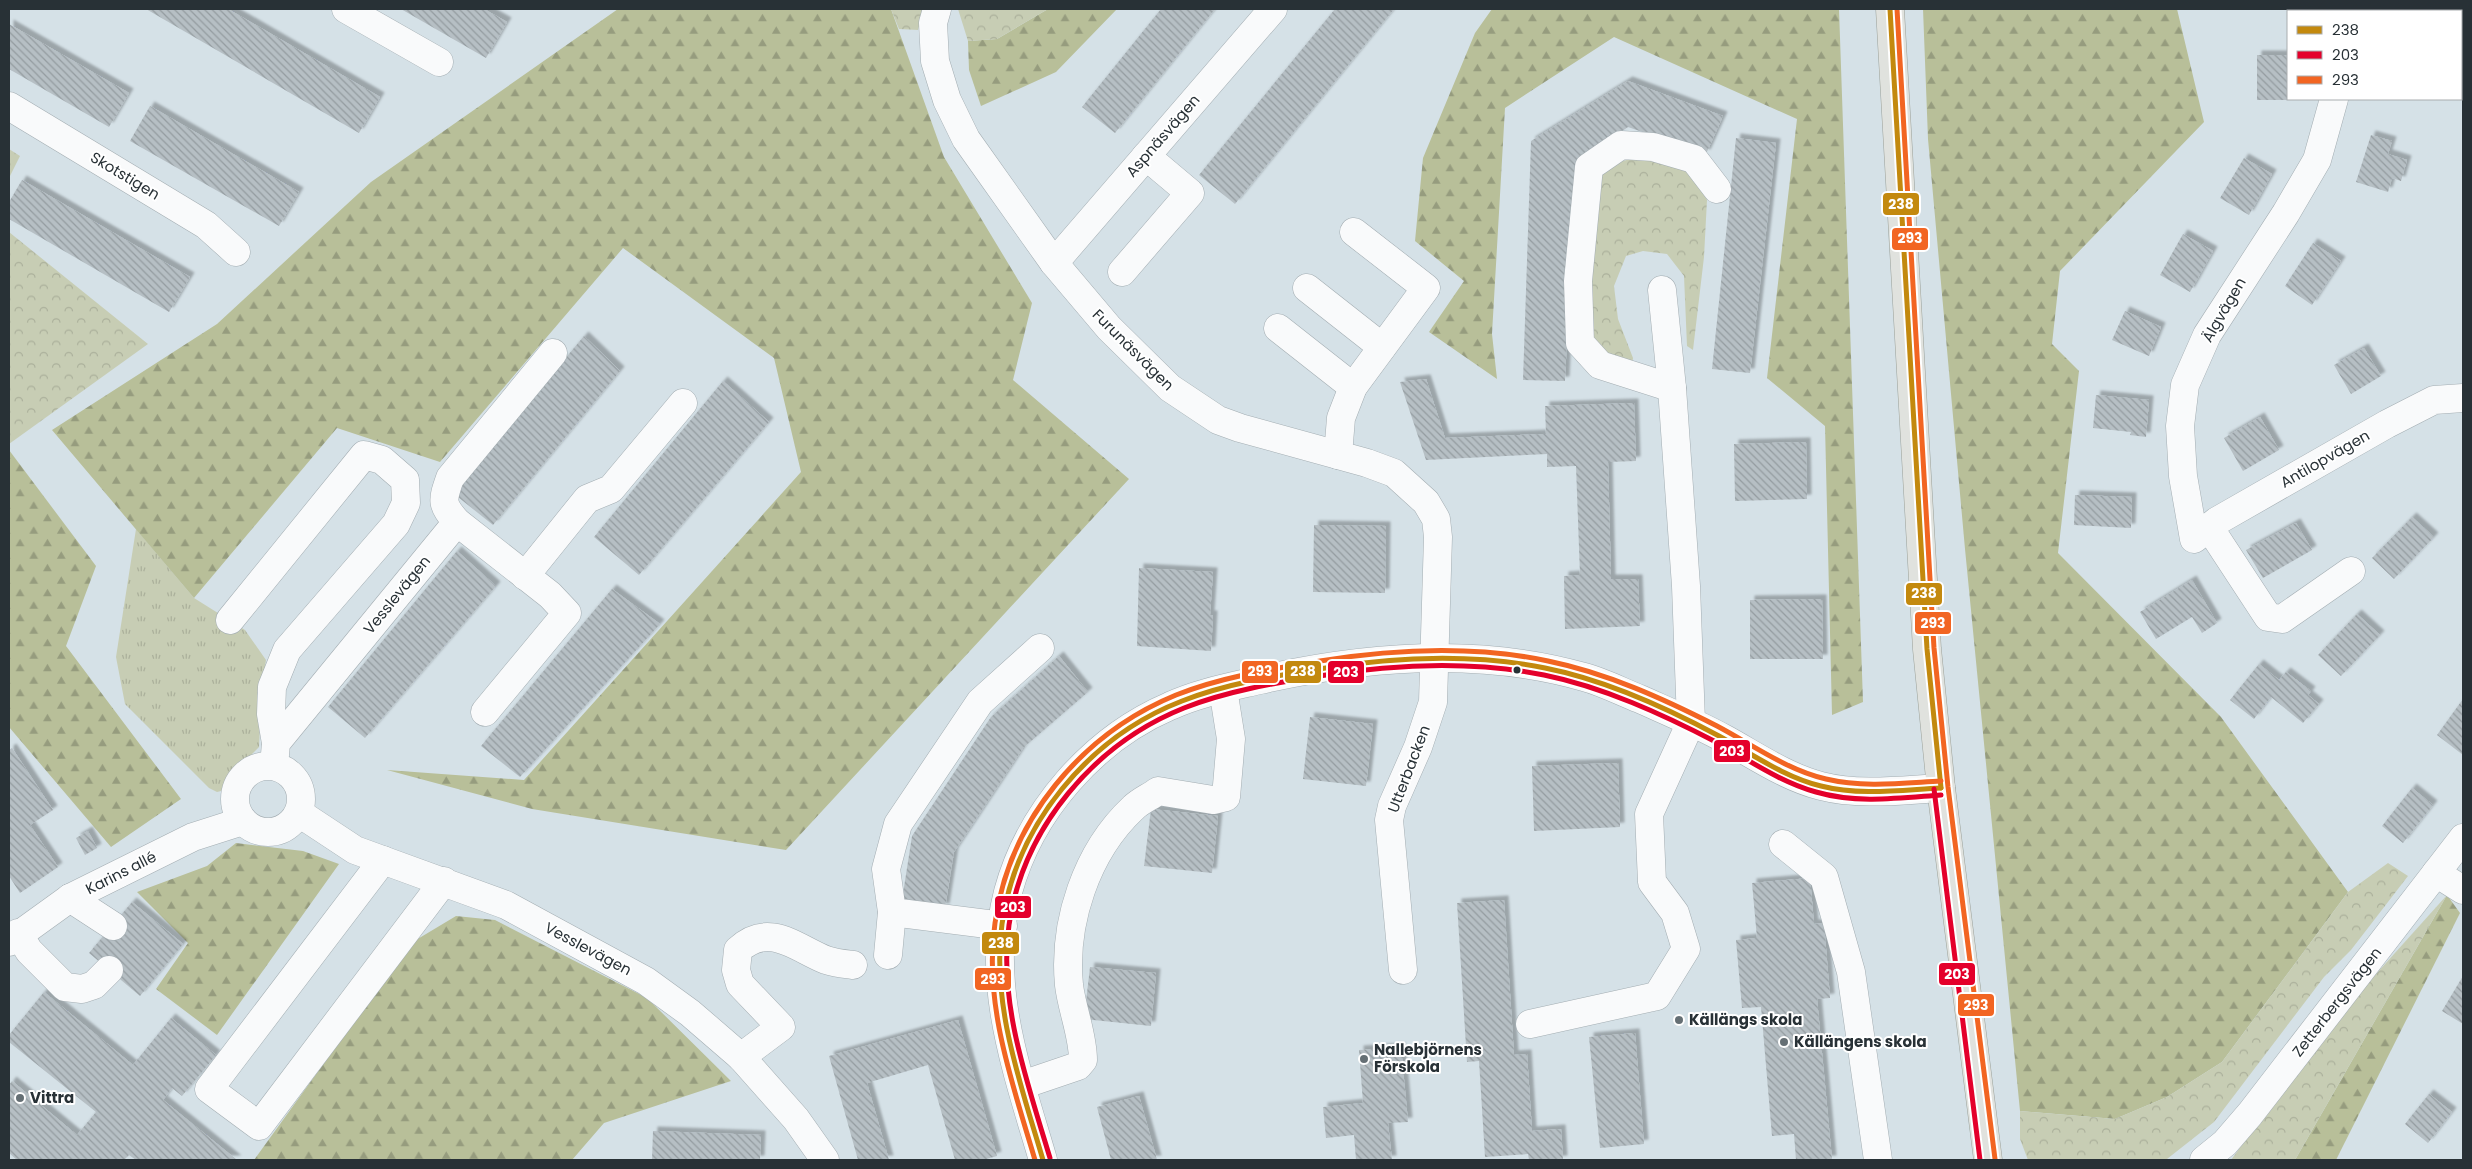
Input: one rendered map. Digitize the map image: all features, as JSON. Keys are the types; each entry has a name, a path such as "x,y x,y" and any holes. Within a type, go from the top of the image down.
{"main road":[{"path":"1890,9 1927,650 1941,788 1988,1160"}],"street":[{"path":"346,9 439,62"},
{"name":"Furunäsvägen","path":"937,9 933,23 935,61 947,100 966,139 1054,263 1109,328 1170,388 1218,420 1394,473 1426,502 1436,519 1438,537 1434,658"},
{"name":"Aspnäsvägen","path":"1054,263 1273,9"},
{"name":"Älgvägen","path":"2201,533 2182,476 2180,436 2185,385 2207,335 2286,213 2317,160 2334,100"},
{"name":"Skotstigen","path":"9,106 206,225 236,252"},
{"path":"1672,388 1600,365 1580,343 1578,281 1589,167 1621,145 1653,147 1694,159 1717,189"},
{"path":"1122,272 1190,193 1146,156"},
{"path":"1338,455 1341,418 1353,386 1426,288 1354,232"},
{"path":"1307,288 1382,346"},
{"path":"1530,1024 1657,996 1686,949 1675,913 1652,882 1648,814 1691,722 1686,586 1672,388 1662,290"},
{"path":"1278,328 1353,386"},
{"path":"485,712 567,613 550,595 457,522 445,508 443,499 450,478 553,353"},
{"name":"Antilopvägen","path":"2201,533 2361,438 2434,400 2463,398"},
{"path":"526,576 587,499 611,489 683,403"},
{"path":"230,620 364,455 382,460 405,480 406,503 396,524 287,650 272,687 271,714 275,754 284,769 298,783 302,798 299,813 284,829 262,832 243,820 237,810 235,799 237,788 243,778 252,770 263,766 275,754"},
{"name":"Vesslevägen","path":"275,754 457,522"},
{"path":"2201,533 2268,618 2282,619 2351,571"},
{"path":"888,955 892,912 886,868 898,824 980,702 1040,648"},
{"path":"1043,1160 1002,1007 1000,943 1008,892 1026,845 1073,773 1117,736 1169,706 1224,688 1311,668 1407,658 1485,660 1527,665 1586,677 1691,722 1794,777 1822,786 1852,791 1941,788"},
{"name":"Utterbacken","path":"1403,970 1389,820 1392,806 1426,726 1433,702 1434,658"},
{"path":"1022,1085 1078,1066 1083,1060 1068,975 1075,904 1088,872 1110,836 1133,808 1158,791 1213,800 1226,797 1231,739 1224,688"},
{"name":"Vesslevägen","path":"299,813 355,850 506,905 646,981 690,1013 741,1057 796,1120 825,1160"},
{"name":"Karins allé","path":"13,937 70,898 193,837 243,820"},
{"name":"Zetterbergsvägen","path":"2204,1160 2225,1143 2250,1114 2463,838"},
{"path":"1783,844 1824,877 1852,972 1878,1160"},
{"path":"383,860 209,1089 258,1126 444,881"},
{"path":"2436,873 2463,890"},
{"path":"70,898 112,926"},
{"path":"892,912 1003,926"},
{"path":"13,937 65,987 82,989 94,985 110,970"},
{"path":"741,1057 781,1027 740,984 736,970 738,950 746,943 764,937 780,937 828,961 853,966"}],"green space":[{"path":"618,9 891,9 944,157 1032,303 1013,380 1129,479 786,850 532,809 387,770 524,780 801,472 774,358 623,248 440,462 337,428 194,598 52,430 217,324 371,182"},
{"path":"891,9 924,9 918,30 899,29"},
{"path":"958,9 1048,9 997,39 968,41"},
{"path":"1048,9 1117,9 1056,72 981,106 969,70 968,41 997,39"},
{"path":"1492,9 1839,9 1863,702 1832,715 1825,426 1767,378 1797,119 1614,37 1505,108 1492,334 1497,379 1429,332 1464,281 1415,241 1423,158 1475,33"},
{"path":"1923,9 2177,9 2204,122 2060,271 2052,344 2079,371 2058,553 2221,717 2348,892 2222,1062 2167,1097 2115,1119 2020,1111 1965,549 1928,139"},
{"path":"9,149 20,156 9,178"},
{"path":"1637,157 1674,158 1695,172 1707,200 1704,257 1693,350 1687,346 1684,276 1667,254 1643,251 1626,256 1614,286 1618,319 1633,358 1632,365 1588,344 1597,183 1609,165"},
{"path":"9,232 148,344 9,444"},
{"path":"9,450 96,566 66,646 181,799 111,847 9,727"},
{"path":"136,529 194,598 245,630 266,660 262,686 259,747 237,769 229,789 217,792 209,788 125,704 116,657"},
{"path":"236,843 303,851 339,864 217,1035 156,989 188,943 137,892 207,866"},
{"path":"2388,863 2408,876 2351,950 2324,977 2214,1122 2167,1159 2028,1160 2020,1139 2020,1111 2115,1119 2167,1097 2222,1062 2348,892"},
{"path":"2447,895 2460,913 2336,1160 2295,1160"},
{"path":"2447,895 2295,1160 2231,1160 2324,1032"},
{"path":"456,916 495,920 647,998 731,1081 604,1123 572,1160 254,1160 411,943"}],"building":[{"path":"146,9 228,9 380,97 359,133"},
{"path":"401,9 484,9 507,22 486,58"},
{"path":"1161,9 1215,9 1115,133 1082,107"},
{"path":"1335,9 1394,9 1235,204 1199,175"},
{"path":"9,24 129,93 109,127 9,69"},
{"path":"2257,55 2287,55 2287,100 2257,100"},
{"path":"1628,81 1723,116 1706,154 1628,127 1575,163 1565,381 1523,380 1531,141"},
{"path":"150,106 299,192 279,226 130,141"},
{"path":"2371,135 2392,141 2388,154 2407,160 2401,181 2392,178 2388,192 2356,182"},
{"path":"1736,138 1776,143 1750,373 1712,369"},
{"path":"2244,158 2272,174 2249,215 2220,198"},
{"path":"22,180 190,277 169,312 9,219 9,202"},
{"path":"2183,234 2213,251 2190,292 2160,275"},
{"path":"2313,243 2341,261 2312,305 2285,286"},
{"path":"2125,311 2161,327 2149,356 2112,340"},
{"path":"584,336 620,371 493,525 453,493"},
{"path":"2364,348 2381,376 2351,394 2334,365"},
{"path":"1426,379 1445,438 1546,434 1545,406 1634,403 1636,461 1608,462 1611,579 1638,579 1640,626 1565,629 1564,576 1580,575 1576,466 1547,467 1547,454 1426,460 1400,382"},
{"path":"723,381 769,422 639,575 594,537"},
{"path":"2096,395 2149,400 2146,437 2130,435 2131,432 2093,428"},
{"path":"2260,417 2279,450 2243,471 2224,438"},
{"path":"1806,442 1807,499 1735,501 1734,444"},
{"path":"2075,495 2132,497 2131,528 2074,525"},
{"path":"2412,517 2434,537 2394,579 2372,558"},
{"path":"2296,523 2312,550 2263,578 2246,550"},
{"path":"1314,525 1386,526 1385,593 1313,592"},
{"path":"457,551 496,586 365,738 328,707"},
{"path":"1139,568 1213,572 1210,615 1213,615 1211,651 1137,646"},
{"path":"2192,580 2217,623 2202,633 2192,617 2156,639 2140,612"},
{"path":"612,589 660,624 520,777 481,746"},
{"path":"1822,599 1823,659 1750,659 1750,600"},
{"path":"2357,614 2380,635 2341,676 2318,655"},
{"path":"1059,656 1088,692 1023,748 954,852 945,908 902,900 912,836 991,717"},
{"path":"2259,664 2279,680 2286,672 2311,691 2308,695 2319,704 2303,723 2271,697 2254,719 2230,700"},
{"path":"2463,699 2463,755 2437,735"},
{"path":"1310,717 1373,724 1366,786 1303,779"},
{"path":"12,748 53,810 30,825 58,867 20,893 9,876 9,750"},
{"path":"1618,763 1620,827 1534,831 1532,766"},
{"path":"2412,788 2433,805 2403,843 2382,826"},
{"path":"1151,809 1218,816 1212,873 1144,866"},
{"path":"88,831 97,848 85,855 76,838"},
{"path":"1810,878 1814,924 1824,923 1830,998 1817,999 1832,1160 1796,1160 1794,1134 1772,1136 1761,1007 1742,1008 1736,940 1757,938 1752,883"},
{"path":"1504,900 1514,1055 1527,1054 1532,1131 1561,1129 1563,1160 1529,1160 1528,1154 1485,1157 1479,1061 1467,1062 1457,903"},
{"path":"132,902 183,944 140,996 89,953"},
{"path":"1090,967 1156,973 1151,1026 1084,1019"},
{"path":"2463,976 2463,1024 2442,1011"},
{"path":"44,992 133,1065 171,1018 216,1055 182,1096 172,1088 163,1100 237,1160 136,1160 129,1155 124,1160 17,1160 9,1153 9,1085 12,1081 77,1135 96,1112 9,1042 9,1035"},
{"path":"958,1020 997,1156 983,1160 955,1160 928,1065 867,1083 889,1160 858,1160 829,1056"},
{"path":"1635,1033 1644,1144 1600,1148 1589,1037"},
{"path":"1401,1047 1408,1122 1388,1123 1392,1160 1356,1160 1354,1135 1326,1138 1323,1107 1363,1103 1359,1050"},
{"path":"2429,1094 2452,1112 2428,1143 2405,1124"},
{"path":"1139,1096 1157,1160 1111,1160 1097,1107"},
{"path":"653,1131 761,1135 760,1160 652,1160"}],"transit line":[{"name":"238","path":"1890,9 1927,649 1941,788"},
{"name":"293","path":"1897,9 1934,648 1948,787 1995,1159"},
{"name":"293","path":"1035,1160 1002,1043 993,983 992,953 995,923 1003,886 1016,850 1033,816 1055,785 1081,757 1110,733 1142,712 1176,695 1211,683 1247,674 1348,657 1434,650 1520,656 1592,672 1635,688 1677,706 1770,756 1812,775 1840,782 1869,784 1941,781"},
{"name":"238","path":"1043,1160 1017,1073 1004,1014 1000,954 1002,924 1010,887 1023,852 1041,819 1062,789 1088,761 1117,737 1148,717 1182,701 1250,681 1347,665 1432,658 1517,663 1568,673 1635,696 1699,725 1768,764 1807,782 1836,789 1866,792 1941,788"},
{"name":"203","path":"1050,1158 1024,1072 1011,1013 1007,954 1009,925 1017,889 1030,855 1047,823 1068,794 1093,767 1121,743 1151,724 1184,708 1251,688 1347,672 1432,665 1516,670 1566,680 1610,694 1675,721 1777,777 1816,792 1831,796 1863,799 1894,799 1941,795"},
{"name":"203","path":"1934,789 1980,1160"}],"place":[{"name":"Källängs skola","path":"1679,1020"},
{"name":"Källängens skola","path":"1784,1042"},
{"name":"Nallebjörnens Förskola","path":"1364,1059"},
{"name":"Vittra","path":"20,1098"}]}
